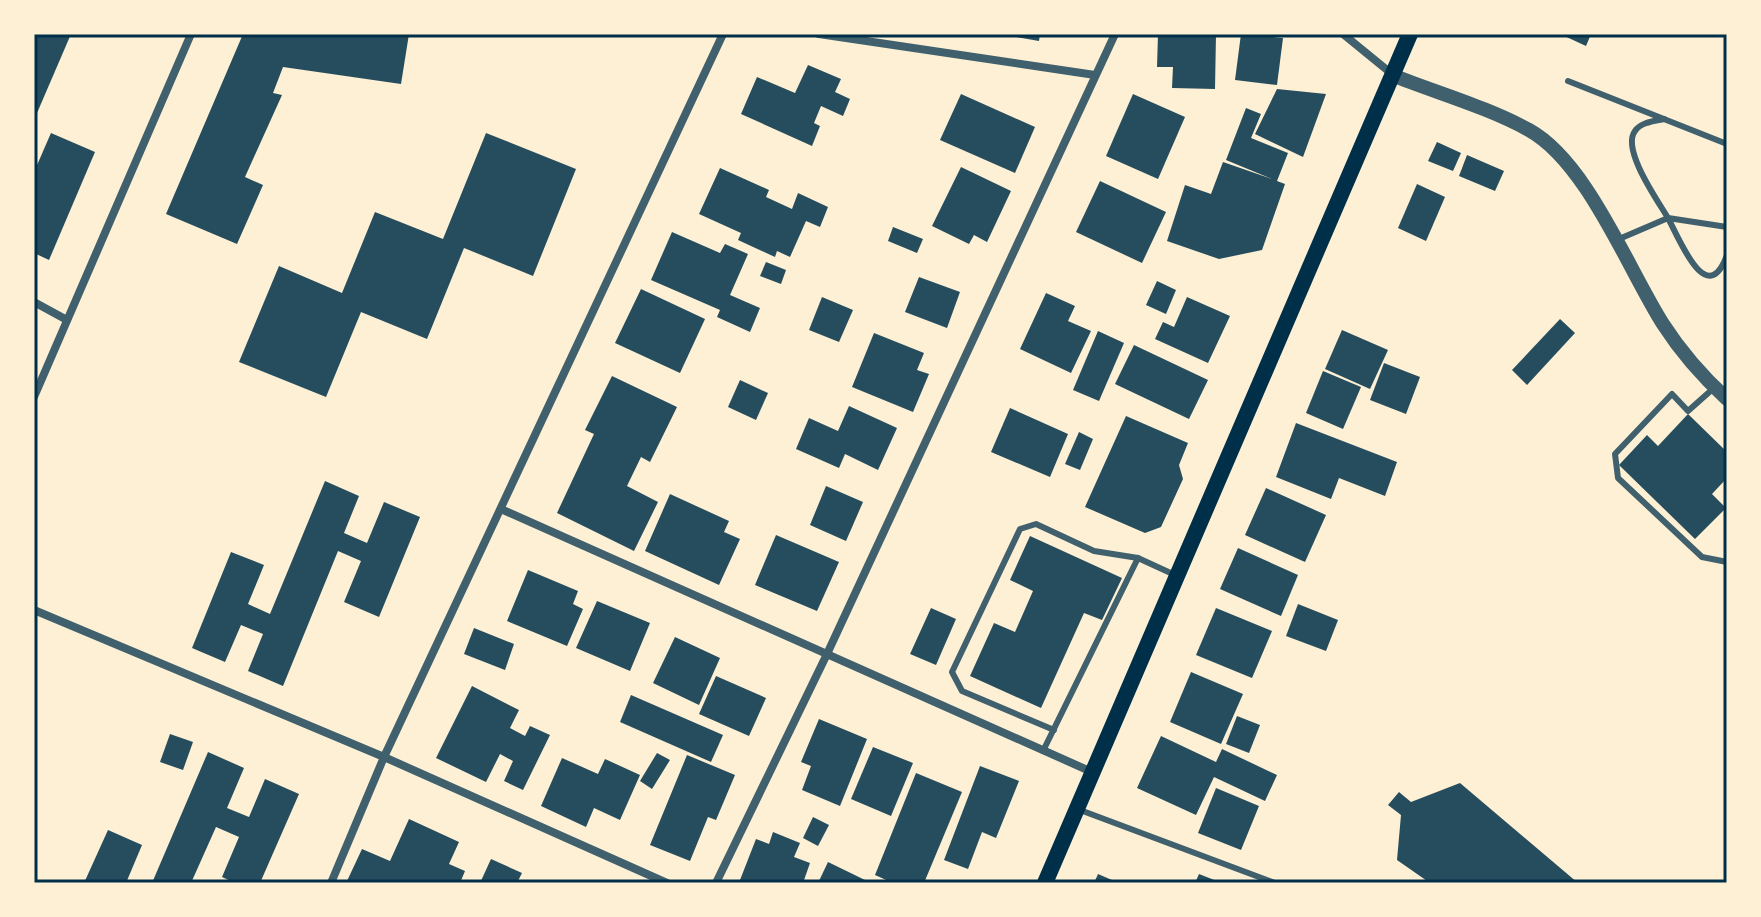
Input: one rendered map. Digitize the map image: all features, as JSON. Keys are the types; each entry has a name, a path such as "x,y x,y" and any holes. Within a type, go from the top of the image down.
{"main road":[{"path":"1045,883 1410,34"}],"street":[{"path":"34,397 191,34"},
{"path":"331,883 384,757 723,34"},
{"path":"819,34 1095,75"},
{"path":"716,883 827,654 1115,34"},
{"path":"1343,34 1392,75 1531,130 1569,166 1664,326 1727,399"},
{"path":"34,302 67,320"},
{"path":"501,509 1092,772"},
{"path":"34,610 384,757 667,883"}],"lane":[{"path":"1568,81 1727,144"},
{"path":"1664,119 1645,123 1635,131 1632,141 1634,157 1695,269 1705,276 1712,276 1722,269 1727,255"},
{"path":"1616,241 1668,218 1727,227"},
{"path":"1715,387 1688,411 1672,394 1615,454 1614,465 1618,478 1702,557 1727,562"},
{"path":"1054,730 962,691 953,680 953,666 1020,529 1036,524 1094,551 1138,558 1178,576"},
{"path":"1043,751 1138,558"},
{"path":"1077,809 1275,883"}],"building":[{"path":"34,34 71,34 34,120"},
{"path":"243,34 409,34 401,84 283,67 273,93 282,95 245,177 263,185 237,244 166,214"},
{"path":"999,34 1040,34 1039,41"},
{"path":"1158,34 1216,34 1215,89 1172,88 1173,67 1157,67"},
{"path":"1241,34 1283,38 1277,85 1235,80"},
{"path":"1560,34 1591,34 1586,46"},
{"path":"808,65 841,79 835,92 850,99 843,116 821,106 814,123 820,126 812,146 741,114 757,77 795,93"},
{"path":"1277,89 1326,94 1303,157 1255,134"},
{"path":"961,94 1035,127 1015,173 940,140"},
{"path":"1133,94 1185,117 1158,179 1106,156"},
{"path":"1246,108 1261,114 1251,138 1288,153 1277,181 1285,184 1262,250 1219,259 1167,241 1185,185 1211,194 1223,162 1272,179 1226,160"},
{"path":"51,133 95,152 49,260 34,253 34,172"},
{"path":"486,133 576,169 533,276 464,248 427,339 361,312 326,397 239,362 279,266 342,293 375,212 443,239"},
{"path":"1437,142 1461,153 1453,171 1428,161"},
{"path":"1467,155 1504,171 1495,191 1459,176"},
{"path":"961,167 1011,191 987,242 974,235 969,244 932,226"},
{"path":"720,168 769,190 766,197 792,209 798,193 828,207 820,227 806,221 790,257 777,251 775,257 738,240 741,233 699,214"},
{"path":"1100,181 1166,212 1142,263 1076,232"},
{"path":"1417,184 1445,197 1426,241 1398,228"},
{"path":"893,227 923,239 917,253 888,241"},
{"path":"672,232 720,253 725,244 748,254 730,295 760,308 750,332 717,317 720,310 651,280"},
{"path":"766,262 786,270 781,284 760,276"},
{"path":"919,277 960,292 947,328 905,312"},
{"path":"1157,281 1176,290 1166,314 1146,305"},
{"path":"641,289 705,319 680,373 615,343"},
{"path":"1046,293 1075,306 1068,321 1091,331 1071,373 1020,349"},
{"path":"822,297 853,310 839,342 809,330"},
{"path":"1187,297 1230,316 1208,363 1155,339 1163,322 1174,327"},
{"path":"1560,319 1575,333 1527,385 1512,370"},
{"path":"1342,330 1388,350 1370,389 1325,369"},
{"path":"1098,331 1124,343 1099,401 1073,390"},
{"path":"874,333 924,353 917,370 929,374 913,412 852,387"},
{"path":"1134,345 1208,380 1189,419 1115,384"},
{"path":"1384,363 1420,377 1406,414 1370,400"},
{"path":"1323,371 1361,387 1343,429 1306,413"},
{"path":"612,376 677,407 650,462 641,457 627,486 658,502 634,551 557,513 594,434 585,430"},
{"path":"740,380 768,393 756,420 728,407"},
{"path":"849,406 897,428 878,470 845,454 839,468 796,449 809,418 838,431"},
{"path":"1010,408 1068,434 1050,477 991,452"},
{"path":"1688,414 1727,452 1727,478 1712,494 1726,508 1695,539 1619,465 1647,435 1658,446"},
{"path":"1126,416 1188,443 1179,465 1183,479 1161,527 1145,533 1085,507"},
{"path":"1296,423 1397,462 1385,496 1339,478 1331,499 1276,477"},
{"path":"1079,432 1093,439 1080,470 1065,464"},
{"path":"325,481 359,496 344,533 367,543 384,502 420,517 379,617 344,602 361,561 338,551 283,686 248,671 263,634 241,625 225,662 192,648 231,552 264,565 248,604 270,614"},
{"path":"826,486 863,502 846,541 810,525"},
{"path":"1266,488 1326,515 1305,562 1245,535"},
{"path":"670,494 729,521 724,532 740,539 719,585 645,551"},
{"path":"776,535 839,562 817,611 755,585"},
{"path":"1030,536 1122,578 1102,620 1084,613 1041,708 970,676 994,623 1015,632 1033,591 1010,580"},
{"path":"1238,548 1298,575 1281,616 1220,589"},
{"path":"528,570 578,591 573,604 583,609 567,646 507,621"},
{"path":"597,601 650,623 630,671 576,648"},
{"path":"1298,604 1338,620 1326,651 1286,636"},
{"path":"931,608 956,619 936,665 910,654"},
{"path":"1216,608 1272,631 1252,678 1196,655"},
{"path":"474,628 514,644 505,670 464,654"},
{"path":"675,637 720,658 699,705 653,683"},
{"path":"1191,672 1243,694 1221,744 1170,722"},
{"path":"716,676 766,698 749,736 699,714"},
{"path":"472,686 519,710 510,728 525,736 530,726 550,735 523,790 504,781 513,761 500,754 486,782 436,758"},
{"path":"631,695 723,735 711,762 620,722"},
{"path":"1237,716 1260,725 1249,753 1226,744"},
{"path":"819,719 867,739 840,806 802,790 811,766 801,762"},
{"path":"170,734 193,742 183,770 160,762"},
{"path":"1161,736 1216,762 1222,749 1277,775 1265,801 1214,777 1196,815 1137,788"},
{"path":"873,747 913,763 891,816 851,799"},
{"path":"208,752 244,768 227,808 249,817 265,779 299,794 260,883 235,883 222,877 239,837 216,827 191,883 152,883"},
{"path":"657,753 670,760 652,789 640,781"},
{"path":"687,755 735,775 716,820 708,817 690,861 650,845"},
{"path":"562,758 598,774 605,759 640,775 620,820 594,808 586,827 541,806"},
{"path":"980,766 1019,781 996,838 982,832 968,869 944,860"},
{"path":"916,773 962,792 924,883 893,883 875,875"},
{"path":"1460,783 1578,883 1430,883 1397,860 1401,815 1388,805 1399,792 1411,802"},
{"path":"1216,788 1259,806 1241,850 1198,833"},
{"path":"813,817 829,825 818,846 803,838"},
{"path":"409,819 459,842 449,864 465,871 460,883 347,881 362,849 390,861"},
{"path":"108,830 142,845 126,883 84,883"},
{"path":"773,832 800,843 794,857 810,863 803,883 740,880 756,839 769,844"},
{"path":"491,859 522,873 517,883 480,883"},
{"path":"828,862 865,880 864,883 818,883"},
{"path":"1098,874 1119,883 1094,883"},
{"path":"1199,874 1222,883 1195,883"}]}
